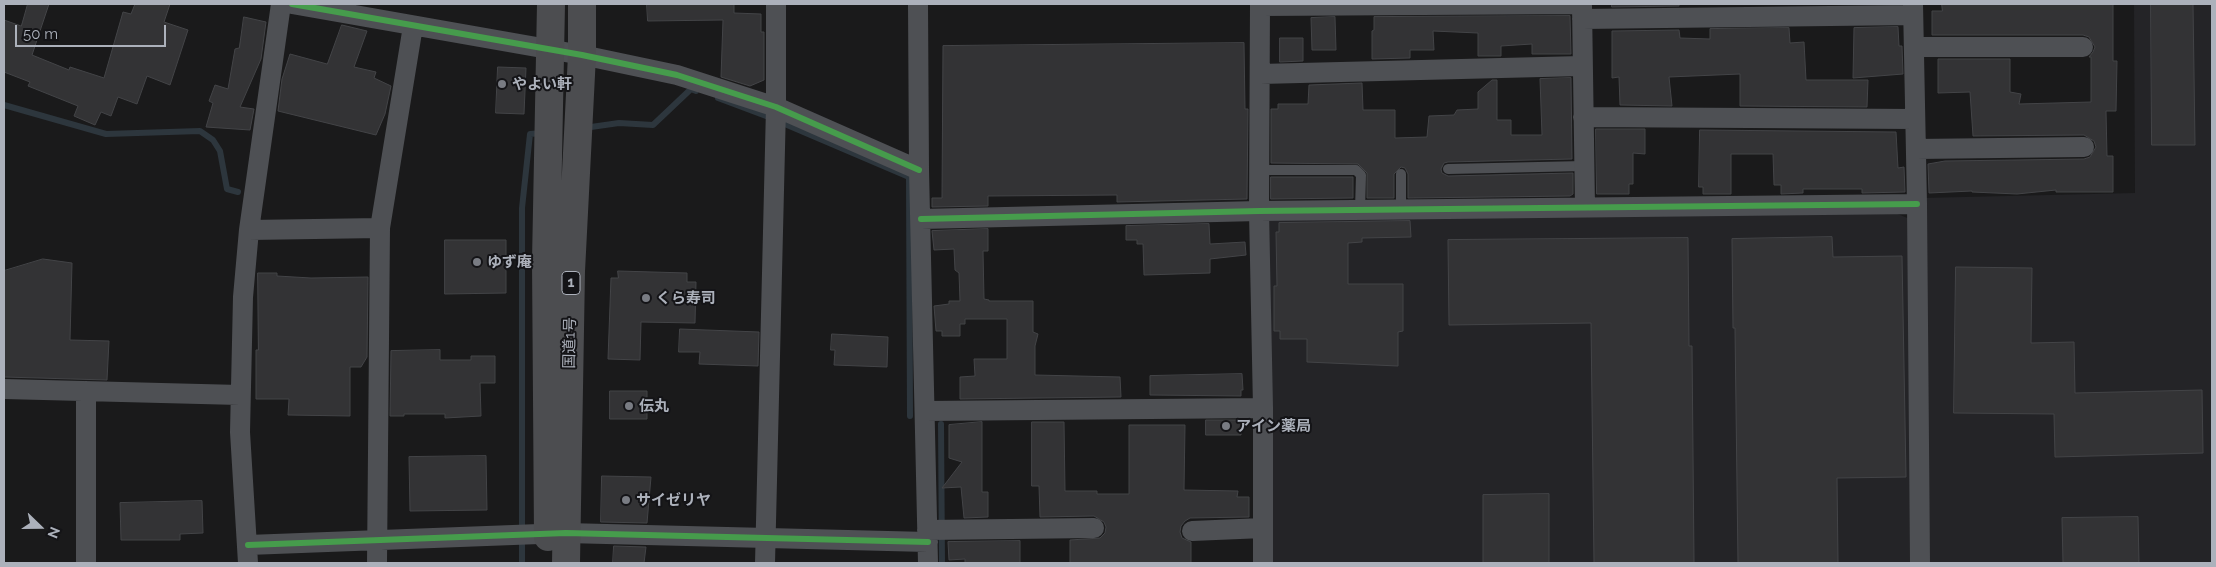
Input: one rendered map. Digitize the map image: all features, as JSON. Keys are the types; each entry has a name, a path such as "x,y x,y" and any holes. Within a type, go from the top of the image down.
{"highway":[{"name":"国道1号","path":"551,4 546,261 557,534 566,563"},
{"name":"国道1号","path":"547,563 557,534 582,55 582,4"}],"street":[{"path":"280,4 248,230 243,297 240,432 248,554 377,540 557,534 766,538 927,536 1094,528"},
{"path":"292,4 582,55 677,75 776,107 919,170"},
{"path":"765,563 776,107 776,4"},
{"path":"918,4 919,170 928,563"},
{"path":"1263,563 1263,408 1259,211 1260,5 1582,9 1913,9 1917,204 1920,563"},
{"path":"1582,9 1585,208"},
{"path":"378,563 380,228 412,26"},
{"path":"1914,47 2083,46"},
{"path":"1260,74 1582,66"},
{"path":"1583,118 1915,119"},
{"path":"1916,149 2084,148"},
{"path":"921,219 1259,211 1917,204"},
{"path":"248,230 380,228"},
{"path":"4,389 240,395"},
{"path":"86,391 86,563"},
{"path":"925,411 1263,408"},
{"path":"1192,531 1263,528"}],"lane":[{"path":"1448,169 1584,166"},
{"path":"1259,170 1356,170 1361,175 1360,210"},
{"path":"1401,174 1401,210"}],"shaded area":[{"path":"2134,4 2212,4 2212,563 1925,563 1922,198 2135,193"},
{"path":"1886,209 1912,220 1914,563 1271,563 1266,223 1271,216"}],"building":[{"path":"28,4 49,4 32,55 69,70 70,67 104,78 123,12 131,14 135,4 170,4 164,22 188,30 170,85 147,76 137,104 118,97 111,116 101,112 95,125 74,116 78,106 28,86 30,82 4,72 4,20 21,26"},
{"path":"647,4 734,4 734,13 761,14 761,32 764,32 764,80 750,86 721,77 723,20 648,21"},
{"path":"1612,4 1679,4 1679,6 1612,7"},
{"path":"1942,4 2113,4 2113,61 2117,61 2116,111 2106,111 2107,156 2113,156 2113,192 2056,192 2056,190 2017,194 1972,191 1929,193 1928,164 1945,161 2084,159 2090,157 2096,147 2094,141 2084,135 1973,136 1970,92 1938,93 1938,59 2010,59 2010,92 2021,94 2019,104 2091,102 2091,57 2089,57 2095,47 2089,37 2083,35 1932,35 1932,11 1942,11"},
{"path":"2151,4 2193,4 2195,145 2152,145"},
{"path":"1570,16 1571,54 1532,54 1532,44 1501,46 1501,56 1478,56 1478,33 1433,31 1434,50 1410,50 1410,58 1372,59 1374,17"},
{"path":"244,17 266,22 261,59 240,107 254,109 250,130 206,127 213,103 209,101 215,85 228,89 235,49 239,48"},
{"path":"1335,17 1336,50 1312,50 1311,18"},
{"path":"342,25 367,31 354,67 376,72 374,78 391,86 385,114 376,135 278,111 282,79 290,54 327,64"},
{"path":"1898,27 1899,46 1902,46 1903,74 1853,78 1854,28"},
{"path":"1789,28 1790,43 1804,42 1806,80 1868,80 1867,107 1740,106 1740,74 1669,77 1672,106 1620,105 1619,77 1612,78 1612,31 1679,30 1680,38 1710,39 1710,29"},
{"path":"1280,38 1303,38 1303,61 1280,62"},
{"path":"1244,43 1245,109 1248,109 1247,199 1117,202 1117,195 988,196 988,206 932,207 932,198 942,198 943,46"},
{"path":"498,67 526,68 524,114 496,113"},
{"path":"1571,78 1572,159 1448,162 1444,163 1441,169 1442,173 1448,176 1573,173 1573,194 1570,196 1408,198 1408,174 1405,168 1401,167 1394,174 1394,198 1367,198 1367,173 1358,164 1271,163 1271,109 1278,109 1278,104 1308,104 1309,85 1362,83 1363,110 1395,110 1395,138 1427,137 1429,116 1454,115 1457,110 1478,109 1478,92 1492,80 1497,80 1497,120 1511,120 1511,135 1542,135 1540,79"},
{"path":"1596,129 1645,129 1645,154 1633,153 1633,184 1629,184 1629,194 1597,194"},
{"path":"1700,130 1896,132 1898,168 1904,167 1905,192 1862,193 1862,189 1803,189 1803,193 1781,194 1781,185 1774,185 1773,154 1731,154 1731,194 1703,194 1703,187 1699,187"},
{"path":"1271,177 1353,177 1353,198 1271,199"},
{"path":"1410,221 1411,237 1362,238 1362,242 1348,243 1348,284 1403,284 1403,331 1398,332 1398,366 1307,362 1307,339 1280,339 1280,331 1274,331 1274,286 1277,286 1276,232 1279,232 1279,223"},
{"path":"1209,224 1210,244 1245,242 1246,255 1210,259 1210,273 1144,275 1143,244 1137,244 1137,240 1126,240 1126,226"},
{"path":"988,229 988,251 983,251 984,299 989,301 1033,301 1033,332 1038,334 1035,346 1035,375 1120,377 1121,397 960,399 960,377 975,376 974,359 1007,359 1007,319 965,319 965,324 960,324 960,336 942,336 942,331 936,331 934,306 949,304 949,301 960,301 959,273 955,270 954,249 934,250 932,231"},
{"path":"1832,237 1833,257 1902,256 1906,477 1837,478 1838,563 1738,563 1732,239"},
{"path":"1688,238 1689,346 1692,346 1694,563 1594,563 1591,323 1449,325 1448,240"},
{"path":"445,240 506,240 506,293 445,294"},
{"path":"43,259 72,263 70,340 109,341 107,380 4,377 4,271"},
{"path":"1956,267 2032,268 2031,343 2074,342 2075,393 2202,390 2203,453 2055,457 2054,414 1954,413"},
{"path":"618,271 687,273 687,282 696,282 695,323 641,322 640,360 608,359 611,278 618,278"},
{"path":"258,273 277,273 277,276 311,278 368,277 367,357 361,367 350,367 350,416 288,415 289,399 256,399"},
{"path":"680,329 759,332 758,366 699,364 700,352 679,352"},
{"path":"832,334 888,337 887,367 834,365 835,350 831,350"},
{"path":"440,350 440,360 471,360 471,356 495,356 495,383 480,383 481,416 445,418 445,414 404,414 404,416 390,416 391,351"},
{"path":"1242,374 1243,390 1241,390 1241,396 1150,395 1150,376"},
{"path":"610,391 647,391 647,419 610,419"},
{"path":"1206,420 1241,420 1241,435 1206,435"},
{"path":"982,422 982,492 988,492 988,517 964,518 961,487 942,488 962,462 949,458 949,425"},
{"path":"1032,422 1064,422 1065,491 1097,491 1097,494 1129,494 1129,425 1185,425 1184,490 1238,491 1237,497 1249,497 1249,517 1190,518 1185,521 1181,526 1180,532 1182,538 1191,542 1191,563 1070,563 1070,540 1100,538 1105,533 1106,527 1104,522 1094,516 1040,517 1039,486 1032,486"},
{"path":"486,456 487,510 410,511 409,457"},
{"path":"602,476 651,477 647,523 601,522"},
{"path":"1549,494 1549,563 1483,563 1483,495"},
{"path":"202,501 203,533 180,534 180,540 121,540 120,503"},
{"path":"2138,517 2139,563 2063,563 2062,518"},
{"path":"1020,541 1020,563 965,563 965,559 949,560 948,542"},
{"path":"614,546 646,547 644,563 613,563"}],"waterway":[{"path":"584,128 619,123 653,125 691,89 696,91"},
{"path":"718,98 766,116 909,177 910,416"},
{"path":"4,105 106,134 200,131 213,140 220,151 227,189 238,192"},
{"path":"522,563 522,208 530,134 542,133"},
{"path":"941,424 942,563"}],"cycle path":[{"path":"292,4 582,55 677,75 776,107 919,170"},
{"path":"921,219 1259,211 1917,204"},
{"path":"248,545 566,533 928,542"}],"place":[{"name":"やよい軒","path":"502,84"},
{"name":"ゆず庵","path":"477,262"},
{"name":"くら寿司","path":"646,298"},
{"name":"伝丸","path":"629,406"},
{"name":"アイン薬局","path":"1226,426"},
{"name":"サイゼリヤ","path":"626,500"}]}
